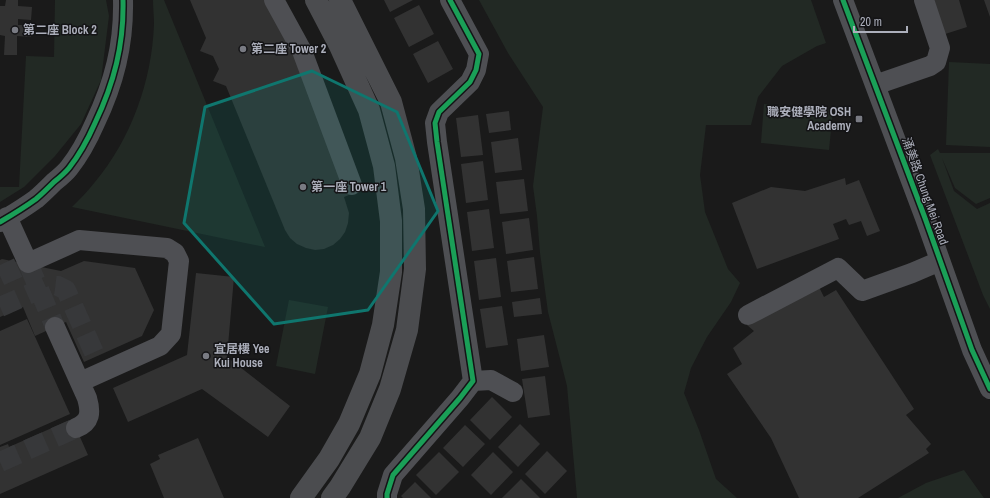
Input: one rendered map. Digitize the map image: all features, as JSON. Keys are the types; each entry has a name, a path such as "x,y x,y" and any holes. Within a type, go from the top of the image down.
{"main road":[{"path":"301,498 329,459 349,424 370,374 383,325 391,272 391,221 384,166 375,131 363,96 340,46 316,0"},
{"path":"332,498 370,438 390,389 407,330 415,269 414,209 406,158 391,102 340,0"}],"street":[{"path":"80,382 99,365 160,346 171,334 180,262 175,253 167,248 79,240 28,263 4,220 35,199 69,168 91,133 107,97 119,56 122,36 123,0"},
{"path":"274,0 302,51 352,185"},
{"path":"387,498 393,475 473,381 435,123 439,112 470,82 476,70 479,54 450,0"},
{"name":"涌美路 Chung Mei Road","path":"844,0 972,350 990,389"},
{"path":"875,85 930,66 936,62 940,48 924,0"},
{"path":"748,315 838,268 862,291 940,261"},
{"path":"55,327 87,398 90,408 88,418 76,428"},
{"path":"473,381 491,380 513,392"}],"highlighted area":[{"path":"312,71 397,112 438,211 368,310 274,324 184,223 205,107"}],"shaded area":[{"path":"55,0 106,0 109,16 101,80 81,124 55,156 24,187 0,202 0,187 19,187 26,56 54,57"},
{"path":"153,0 164,0 265,247 72,207 90,189 108,165 129,128 137,108 149,67 154,24"},
{"path":"479,0 811,0 826,43 817,46 782,66 758,97 751,125 706,125 700,175 705,212 728,269 740,283 731,302 707,337 691,368 684,393 716,479 737,498 577,498 567,386 548,312 533,186 543,107 508,53"},
{"path":"949,62 990,64 990,147 946,145"},
{"path":"764,104 833,110 829,150 761,143"},
{"path":"938,149 940,153 990,153 990,198 976,204 955,188 942,158 954,191 977,209 990,203 990,309 983,295 930,155"},
{"path":"289,300 328,307 315,374 276,366"},
{"path":"964,470 984,498 898,498 926,483"}],"building":[{"name":"第二座 Block 2","path":"6,0 18,0 18,6 32,7 31,20 18,19 18,25 31,25 31,37 17,36 17,55 4,55 5,36 0,35 0,6 5,6"},
{"path":"190,0 276,0 356,192 344,197 349,213 348,223 345,232 333,245 324,249 315,250 306,248 297,244 290,238 285,230 226,86 213,81 219,69 213,56 200,51 206,38"},
{"path":"384,0 413,0 390,12"},
{"path":"931,0 959,0 967,27 942,35"},
{"path":"984,0 990,0 990,17"},
{"path":"419,5 434,34 409,47 394,18"},
{"path":"438,41 453,69 428,83 413,54"},
{"path":"509,111 511,130 489,133 486,114"},
{"path":"478,115 483,155 461,157 456,118"},
{"path":"518,138 522,170 495,173 491,142"},
{"path":"483,161 488,200 466,203 461,164"},
{"path":"845,178 846,185 859,180 880,231 867,236 861,221 849,225 846,219 833,224 839,239 757,269 732,203 771,187 805,191"},
{"path":"524,179 528,211 500,214 496,182"},
{"path":"489,209 494,248 472,251 467,212"},
{"path":"529,218 533,250 506,254 502,222"},
{"path":"534,257 538,289 511,292 507,261"},
{"path":"496,258 501,297 479,300 474,261"},
{"path":"2,259 61,271 84,261 135,268 154,310 142,336 84,362 66,322 35,336 23,307 0,317 0,260"},
{"name":"宜居樓 Yee Kui House","path":"196,273 234,277 227,357 290,406 268,437 202,389 128,422 113,388 187,355"},
{"path":"819,287 824,297 836,290 914,409 906,415 931,444 926,449 929,453 858,498 799,498 771,438 727,374 742,364 733,348 754,331 747,325"},
{"path":"540,298 542,314 514,317 512,302"},
{"path":"502,306 508,345 486,348 480,309"},
{"path":"27,319 70,414 0,445 0,331"},
{"path":"544,335 549,367 521,371 517,339"},
{"path":"545,376 550,415 528,418 522,379"},
{"path":"492,397 512,417 490,440 470,420"},
{"path":"72,419 88,455 0,494 0,447 8,444 9,447"},
{"path":"520,424 540,444 518,467 498,447"},
{"path":"465,425 485,444 463,467 443,448"},
{"path":"198,438 224,498 164,498 150,464 160,459 158,455"},
{"path":"547,451 567,471 545,494 525,474"},
{"path":"439,452 459,472 436,495 416,475"},
{"path":"493,452 513,472 491,495 471,475"},
{"path":"521,479 540,498 502,498"},
{"path":"415,482 431,498 403,498 401,496"}],"tunnel":[{"path":"0,276 28,263 55,327"},
{"path":"0,307 50,285 58,286 66,290 96,357"},
{"path":"0,462 76,428"}],"cycle path":[{"path":"0,222 36,199 67,170 84,146 108,93 120,48 123,0"},
{"path":"387,498 393,475 473,381 435,123 439,112 470,82 476,70 479,54 450,0"},
{"path":"843,0 925,218 972,350 990,389"}],"place":[{"name":"第二座 Block 2","path":"15,30"},
{"name":"第二座 Tower 2","path":"243,49"},
{"name":"職安健學院 OSH Academy","path":"859,119"},
{"name":"第一座 Tower 1","path":"303,187"},
{"name":"宜居樓 Yee Kui House","path":"206,356"}]}
